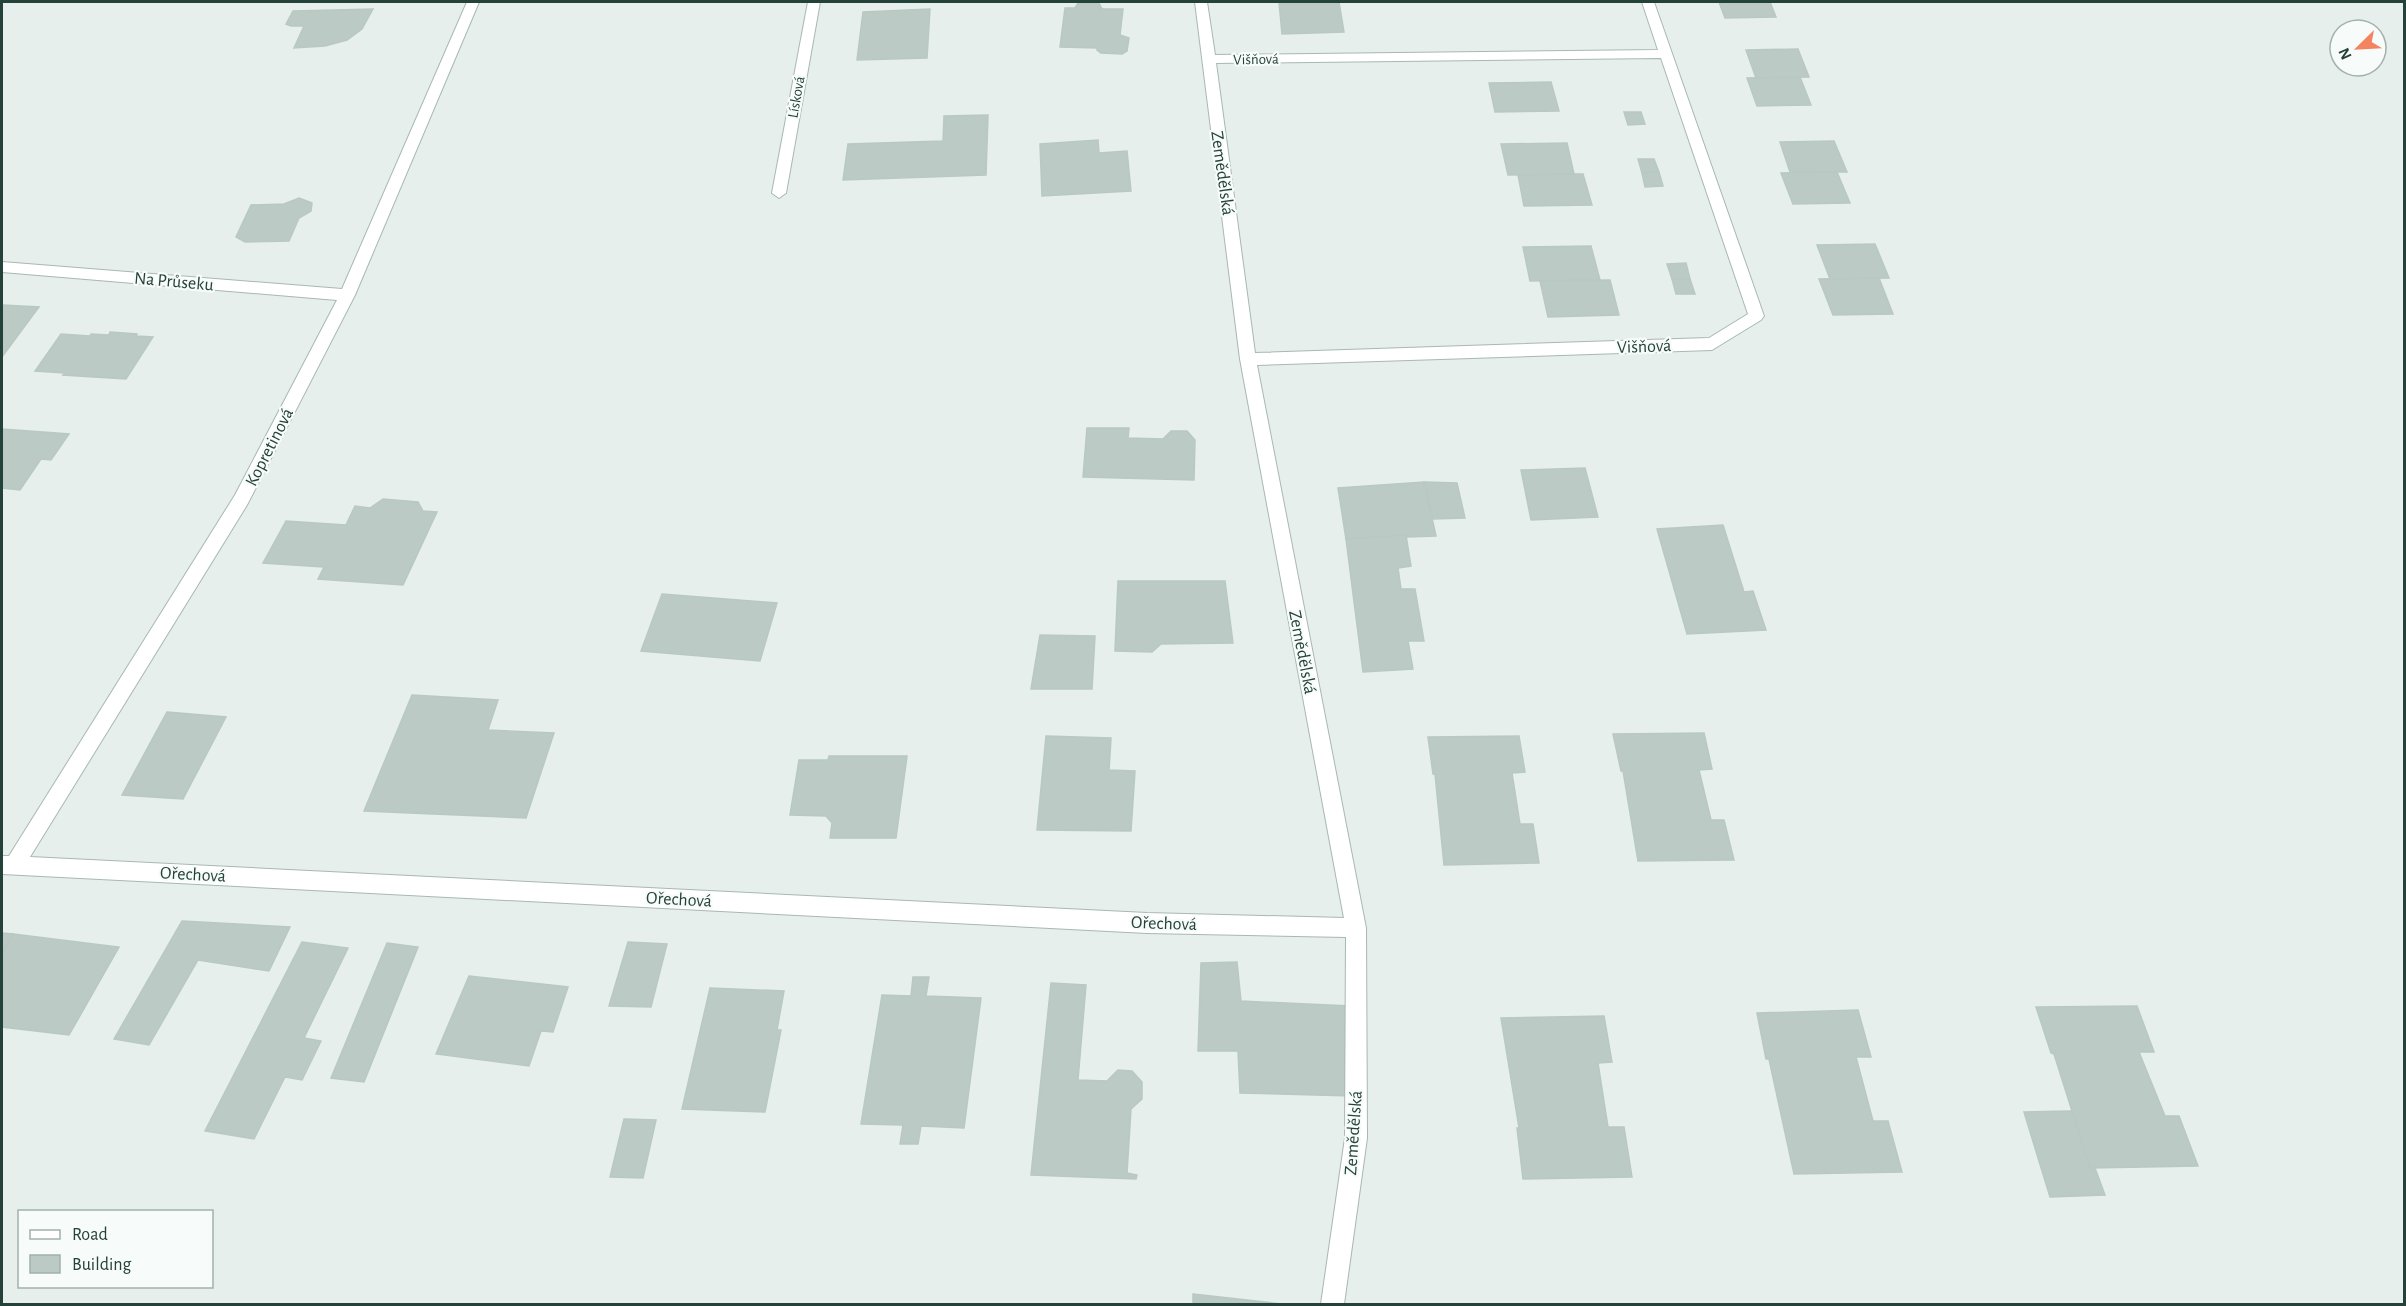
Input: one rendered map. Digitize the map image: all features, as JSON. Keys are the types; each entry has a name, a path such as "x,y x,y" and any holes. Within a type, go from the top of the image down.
{"street":[{"name":"Kopretinová","path":"8,865 241,500 347,296 472,2"},
{"name":"Lísková","path":"779,193 814,2"},
{"name":"Zemědělská","path":"1201,2 1248,359 1356,928 1356,1138 1333,1305"},
{"name":"Višňová","path":"1248,359 1712,344 1756,316 1648,2"},
{"name":"Višňová","path":"1208,59 1665,54"},
{"name":"Na Průseku","path":"2,267 347,296"},
{"name":"Ořechová","path":"8,865 1147,923 1356,928"}],"building":[{"path":"1279,2 1339,2 1344,32 1282,34"},
{"path":"1719,2 1770,2 1776,17 1725,18"},
{"path":"1078,3 1099,3 1102,9 1123,9 1120,35 1129,38 1127,51 1122,54 1101,53 1097,48 1060,47 1065,8 1075,8"},
{"path":"373,9 362,29 347,40 325,46 294,48 304,26 286,24 293,11"},
{"path":"930,9 927,58 857,60 863,12"},
{"path":"1798,49 1809,77 1756,78 1746,50"},
{"path":"1800,77 1811,105 1757,106 1747,78"},
{"path":"1551,82 1559,111 1495,112 1489,83"},
{"path":"1624,112 1641,112 1645,124 1628,125"},
{"path":"988,115 986,175 843,180 848,144 943,141 944,116"},
{"path":"1098,140 1099,153 1127,151 1131,191 1042,196 1040,144"},
{"path":"1834,141 1847,172 1790,172 1780,142"},
{"path":"1567,143 1574,174 1508,175 1501,144"},
{"path":"1638,159 1654,159 1659,172 1642,173"},
{"path":"1659,172 1663,186 1645,187 1642,173"},
{"path":"1837,172 1850,203 1793,204 1781,173"},
{"path":"1583,174 1592,205 1524,206 1518,175"},
{"path":"299,198 312,203 311,211 299,218 289,241 245,242 236,237 251,205 284,204"},
{"path":"1875,244 1889,278 1830,279 1817,245"},
{"path":"1591,246 1600,280 1530,281 1523,247"},
{"path":"1686,263 1690,279 1672,279 1667,264"},
{"path":"1879,278 1893,314 1833,315 1819,279"},
{"path":"1672,279 1690,279 1695,294 1676,294"},
{"path":"1610,280 1619,315 1548,317 1540,281"},
{"path":"2,305 39,307 2,357"},
{"path":"110,332 153,337 126,379 35,371 61,334 90,336 91,334 109,335"},
{"path":"1087,428 1129,428 1128,438 1163,439 1171,431 1187,431 1195,440 1194,480 1083,477"},
{"path":"2,429 69,434 51,460 41,459 20,490 2,488"},
{"path":"1585,468 1598,517 1531,520 1521,470"},
{"path":"1424,482 1457,483 1465,518 1433,519"},
{"path":"1424,482 1436,536 1346,539 1338,488"},
{"path":"383,499 418,502 423,511 437,512 403,585 318,579 324,567 263,563 286,521 346,525 355,506 370,508"},
{"path":"1723,525 1744,592 1753,591 1766,630 1687,634 1657,529"},
{"path":"1406,535 1411,566 1398,568 1401,589 1415,589 1424,641 1408,641 1413,669 1363,672 1346,539"},
{"path":"1118,581 1225,581 1233,643 1161,644 1152,652 1115,651"},
{"path":"662,594 777,603 760,661 641,651"},
{"path":"1040,635 1095,636 1092,689 1031,689"},
{"path":"412,695 498,700 488,730 554,733 526,818 364,811"},
{"path":"167,712 226,717 183,799 122,795"},
{"path":"1704,733 1712,769 1699,770 1711,820 1724,820 1734,860 1638,861 1623,771 1621,771 1613,734"},
{"path":"1046,736 1111,738 1109,770 1135,771 1131,831 1037,830"},
{"path":"1519,736 1525,772 1512,773 1520,824 1533,824 1539,863 1444,865 1435,774 1433,774 1428,737"},
{"path":"829,756 907,756 896,838 830,838 832,823 826,816 790,815 799,760 828,760"},
{"path":"182,921 290,927 269,971 198,960 149,1045 114,1039"},
{"path":"2,933 13,934 2,953"},
{"path":"13,934 119,947 69,1035 2,1027 2,953"},
{"path":"302,942 348,948 304,1038 321,1041 302,1080 285,1077 254,1139 205,1131"},
{"path":"628,942 667,944 651,1007 609,1006"},
{"path":"387,943 418,947 364,1082 331,1078"},
{"path":"1237,962 1241,1001 1350,1006 1352,1096 1240,1093 1238,1051 1198,1051 1201,963"},
{"path":"469,976 568,987 553,1032 541,1031 529,1066 436,1054"},
{"path":"913,977 929,977 926,996 981,998 964,1128 921,1126 918,1144 900,1144 903,1125 861,1124 882,995 911,996"},
{"path":"1051,983 1086,985 1078,1080 1107,1081 1118,1070 1132,1071 1142,1082 1142,1099 1131,1109 1127,1173 1137,1175 1136,1179 1031,1175"},
{"path":"710,988 784,991 777,1030 781,1030 765,1112 682,1109"},
{"path":"2137,1006 2154,1052 2139,1052 2165,1116 2179,1116 2198,1166 2090,1168 2054,1054 2051,1053 2036,1007"},
{"path":"1858,1010 1871,1057 1856,1057 1873,1121 1888,1121 1902,1172 1794,1174 1757,1013"},
{"path":"1604,1016 1612,1062 1598,1063 1608,1127 1624,1127 1632,1177 1523,1179 1517,1128 1519,1128 1501,1018"},
{"path":"2072,1111 2090,1168 2095,1168 2105,1195 2050,1197 2024,1112"},
{"path":"624,1119 656,1120 643,1178 610,1177"},
{"path":"1193,1294 1282,1304 1193,1304"}]}
